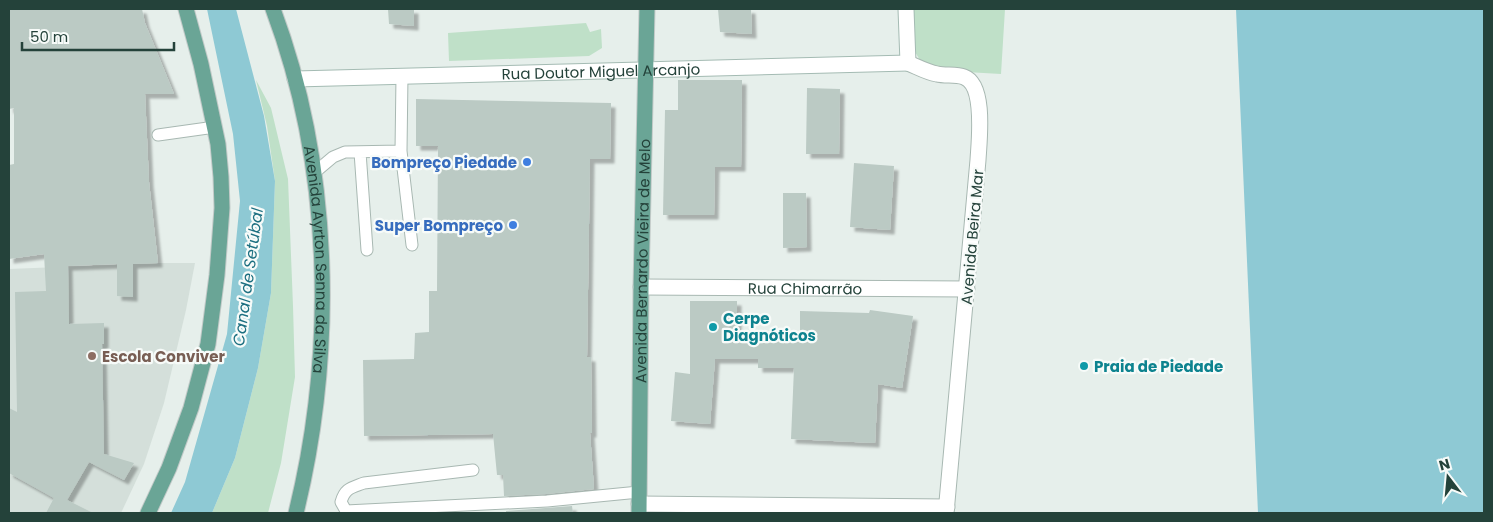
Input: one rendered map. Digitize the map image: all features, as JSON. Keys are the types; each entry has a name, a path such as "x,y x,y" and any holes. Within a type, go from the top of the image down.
{"main road":[{"path":"148,513 170,468 191,408 208,344 222,208 222,177 215,127 186,9"},
{"name":"Avenida Ayrton Senna da Silva","path":"273,9 295,79 309,135 321,237 320,375 305,476 296,513"},
{"name":"Avenida Bernardo Vieira de Melo","path":"639,503 647,9"}],"street":[{"path":"906,9 908,63"},
{"name":"Rua Doutor Miguel Arcanjo","path":"295,79 908,63"},
{"name":"Avenida Beira Mar","path":"908,63 926,71 962,76 970,80 978,98 980,113 967,289 946,510"},
{"name":"Rua Chimarrão","path":"641,287 967,289"},
{"path":"639,503 946,510"}],"lane":[{"path":"402,76 401,151 412,245"},
{"path":"158,135 215,127"},
{"path":"314,173 333,157 345,152 401,151"},
{"path":"360,152 367,250"},
{"path":"473,470 364,484 350,488 344,494 341,502 346,511 547,501 639,503"}],"shaded area":[{"name":"Escola Conviver","path":"195,263 164,403 144,464 121,513 9,513 9,269"}],"green space":[{"path":"914,9 1005,9 1001,74 931,70 921,62 914,50"},
{"path":"586,23 590,32 601,29 602,48 589,56 449,61 448,33"},
{"path":"256,80 271,108 288,179 295,377 281,463 268,513 212,513 235,458 258,368 271,293 275,181 267,126"}],"water":[{"name":"Canal de Setúbal","path":"207,9 236,9 264,116 275,181 271,293 258,368 235,458 212,513 171,513 185,482 227,334 240,201 233,134"},
{"path":"1236,9 1484,9 1484,513 1258,513"}],"building":[{"path":"9,9 142,9 145,23 174,94 145,94 149,182 158,263 133,264 133,297 117,296 117,264 68,266 69,324 104,323 104,344 102,344 104,454 134,463 124,480 89,462 67,500 93,513 46,513 54,498 9,473 9,408 17,412 15,292 46,291 44,254 9,259 9,165 14,164 14,108 9,109"},
{"path":"388,9 414,9 414,26 389,24"},
{"path":"718,9 751,9 752,34 720,32"},
{"path":"678,80 742,80 741,167 715,167 714,215 663,215 665,110 678,110"},
{"path":"807,88 840,89 839,154 806,154"},
{"name":"Super Bompreço","path":"416,99 611,103 610,159 590,159 587,357 591,357 592,433 590,433 594,489 504,496 503,475 497,475 493,434 364,436 363,360 414,359 415,333 429,332 429,291 437,291 438,146 416,146"},
{"path":"854,163 894,166 890,230 850,227"},
{"path":"783,193 806,193 807,247 783,248"},
{"path":"690,301 737,301 737,333 800,333 800,311 869,313 870,310 913,316 902,388 878,384 875,443 791,439 794,368 758,368 758,359 715,359 710,424 671,421 675,372 690,374"},
{"path":"572,506 573,513 506,513 506,511"}],"place":[{"name":"Bompreço Piedade","path":"527,162"},
{"name":"Super Bompreço","path":"513,225"},
{"name":"Cerpe Diagnóticos","path":"713,327"},
{"name":"Escola Conviver","path":"92,356"},
{"name":"Praia de Piedade","path":"1084,366"}]}
